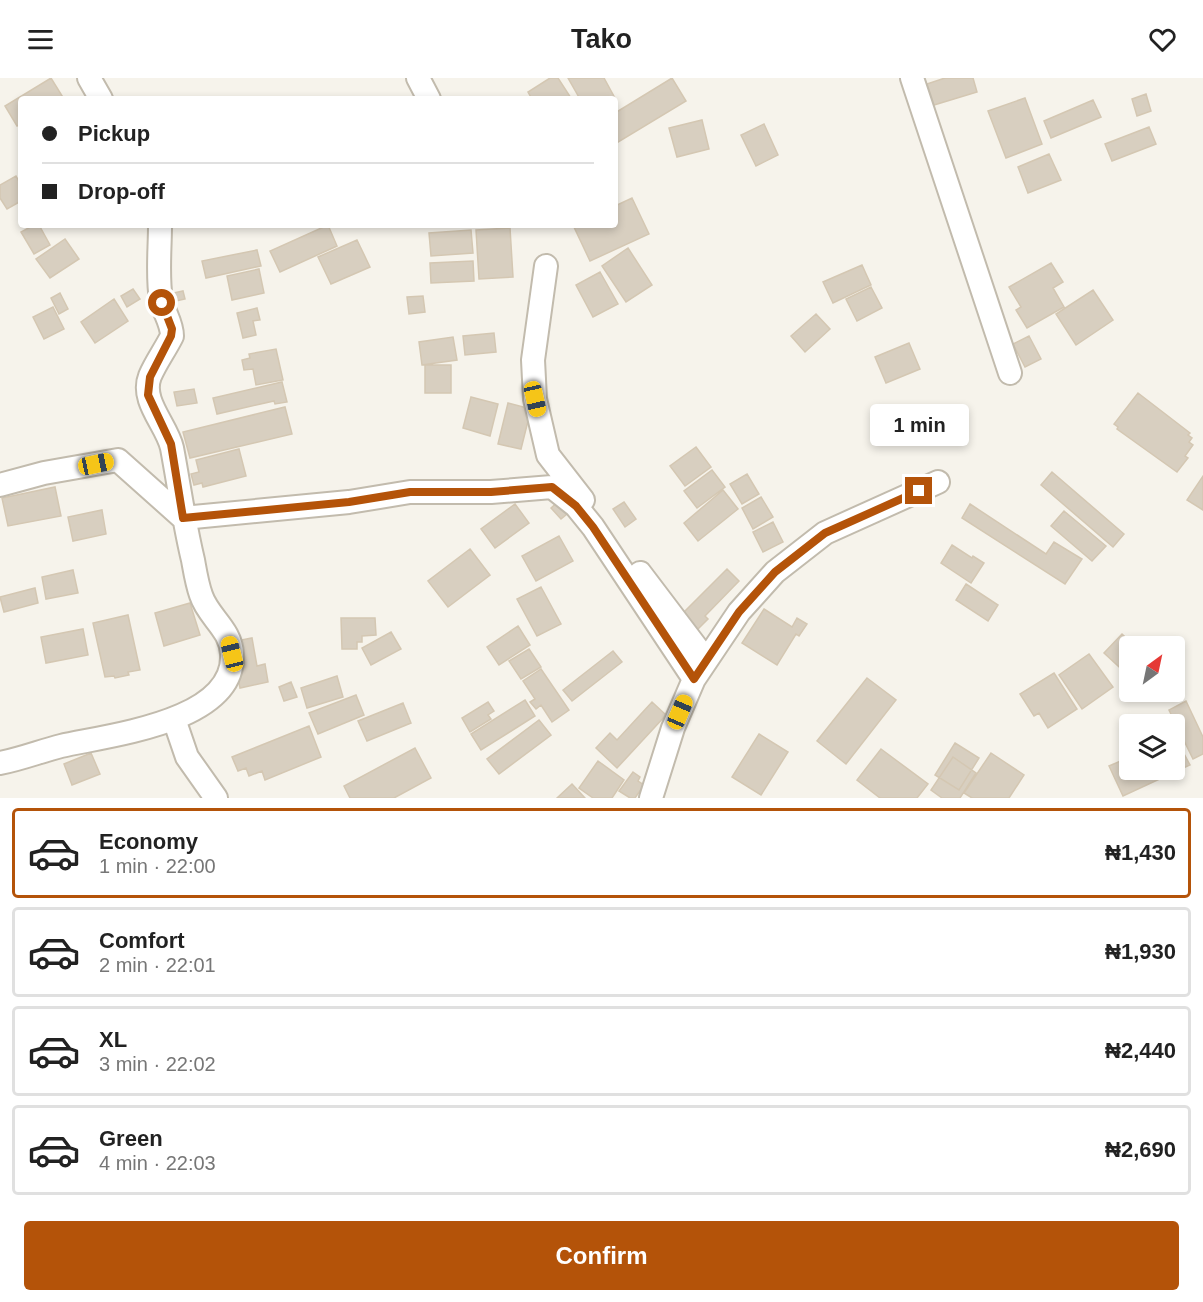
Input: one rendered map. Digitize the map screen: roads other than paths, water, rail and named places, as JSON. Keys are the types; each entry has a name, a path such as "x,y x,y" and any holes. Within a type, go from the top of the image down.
{"street":[{"path":"89,78 99,96"},
{"path":"418,78 427,96"},
{"path":"912,78 1010,373"},
{"path":"0,763 63,745 95,740 174,719 200,705 224,687 231,667 232,654 227,634 201,597 183,518 171,444 148,395 150,377 171,336 172,329 162,303 160,228"},
{"path":"546,266 533,360 535,399 548,455 706,660"},
{"path":"0,485 44,473 118,460 183,518 349,502 410,492 491,492 552,487 576,506 593,527 694,679"},
{"path":"651,798 673,728 694,679 739,612 775,572 825,533 938,482"},
{"path":"174,719 187,757 216,798"}]}
